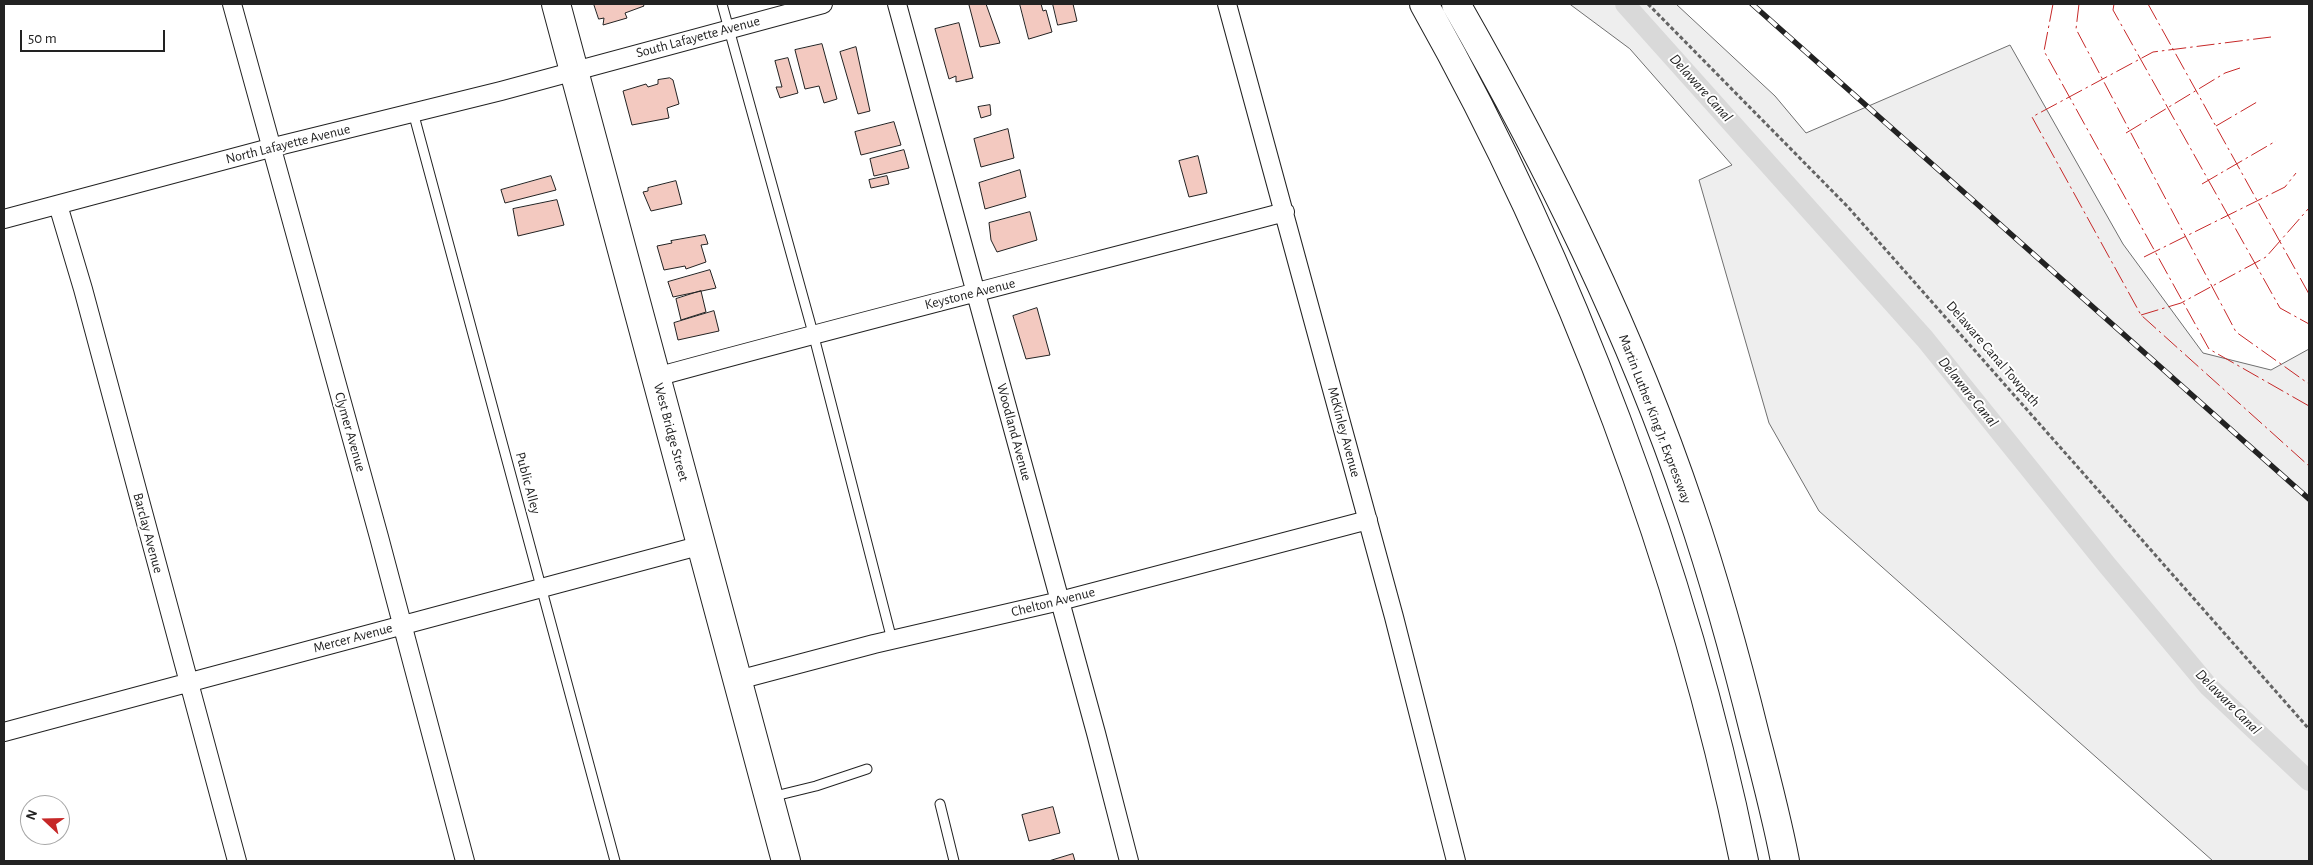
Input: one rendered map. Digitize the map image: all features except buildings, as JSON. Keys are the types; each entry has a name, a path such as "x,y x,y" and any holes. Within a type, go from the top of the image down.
{"main road":[{"name":"West Bridge Street","path":"556,4 786,861"},
{"path":"1424,4 1460,68 1521,193 1577,322 1628,455 1673,586 1693,654 1744,861"},
{"name":"Martin Luther King Jr. Expressway","path":"1456,4 1519,117 1579,236 1611,308 1665,440 1690,506 1732,643 1785,861"}],"street":[{"name":"Clymer Avenue","path":"232,4 465,861"},
{"name":"South Lafayette Avenue","path":"573,71 823,4"},
{"name":"Woodland Avenue","path":"896,4 1060,601 1128,861"},
{"name":"McKinley Avenue","path":"1227,4 1368,520 1456,861"},
{"name":"North Lafayette Avenue","path":"4,219 270,148 573,71"},
{"name":"Barclay Avenue","path":"58,204 86,299 236,861"},
{"name":"Keystone Avenue","path":"656,378 813,333 976,293 1285,212"},
{"name":"Chelton Avenue","path":"738,680 892,640 1060,601 1368,520"},
{"name":"Mercer Avenue","path":"4,732 189,684 702,545"}],"lane":[{"path":"722,4 813,333 892,640"},
{"name":"Public Alley","path":"414,112 615,861"},
{"path":"769,797 816,786 867,768"},
{"path":"940,804 954,861"}],"path":[{"name":"Delaware Canal Towpath","path":"1648,4 1848,207 2309,729"}],"shaded area":[{"path":"1570,4 1676,4 1775,96 1806,133 2010,45 2123,244 2203,353 2271,370 2309,349 2309,861 2213,861 1819,511 1769,423 1699,180 1732,165 1630,49"}],"waterway":[{"name":"Delaware Canal","path":"1625,4 1925,339 2107,565 2209,687 2309,781"}],"railway":[{"path":"1752,4 2309,499"}],"power":[{"path":"2053,4 2044,51 2209,349 2309,406"},
{"path":"2079,4 2076,29 2236,332 2309,384"},
{"path":"2114,4 2113,10 2280,308 2309,324"},
{"path":"2148,4 2309,294"},
{"path":"2271,37 2153,52 2032,117 2141,315 2309,466"},
{"path":"2126,133 2225,73 2240,68"},
{"path":"2216,126 2257,102"},
{"path":"2202,184 2276,141"},
{"path":"2144,257 2285,187 2296,173"},
{"path":"2141,315 2181,303 2266,257 2309,208"}]}
